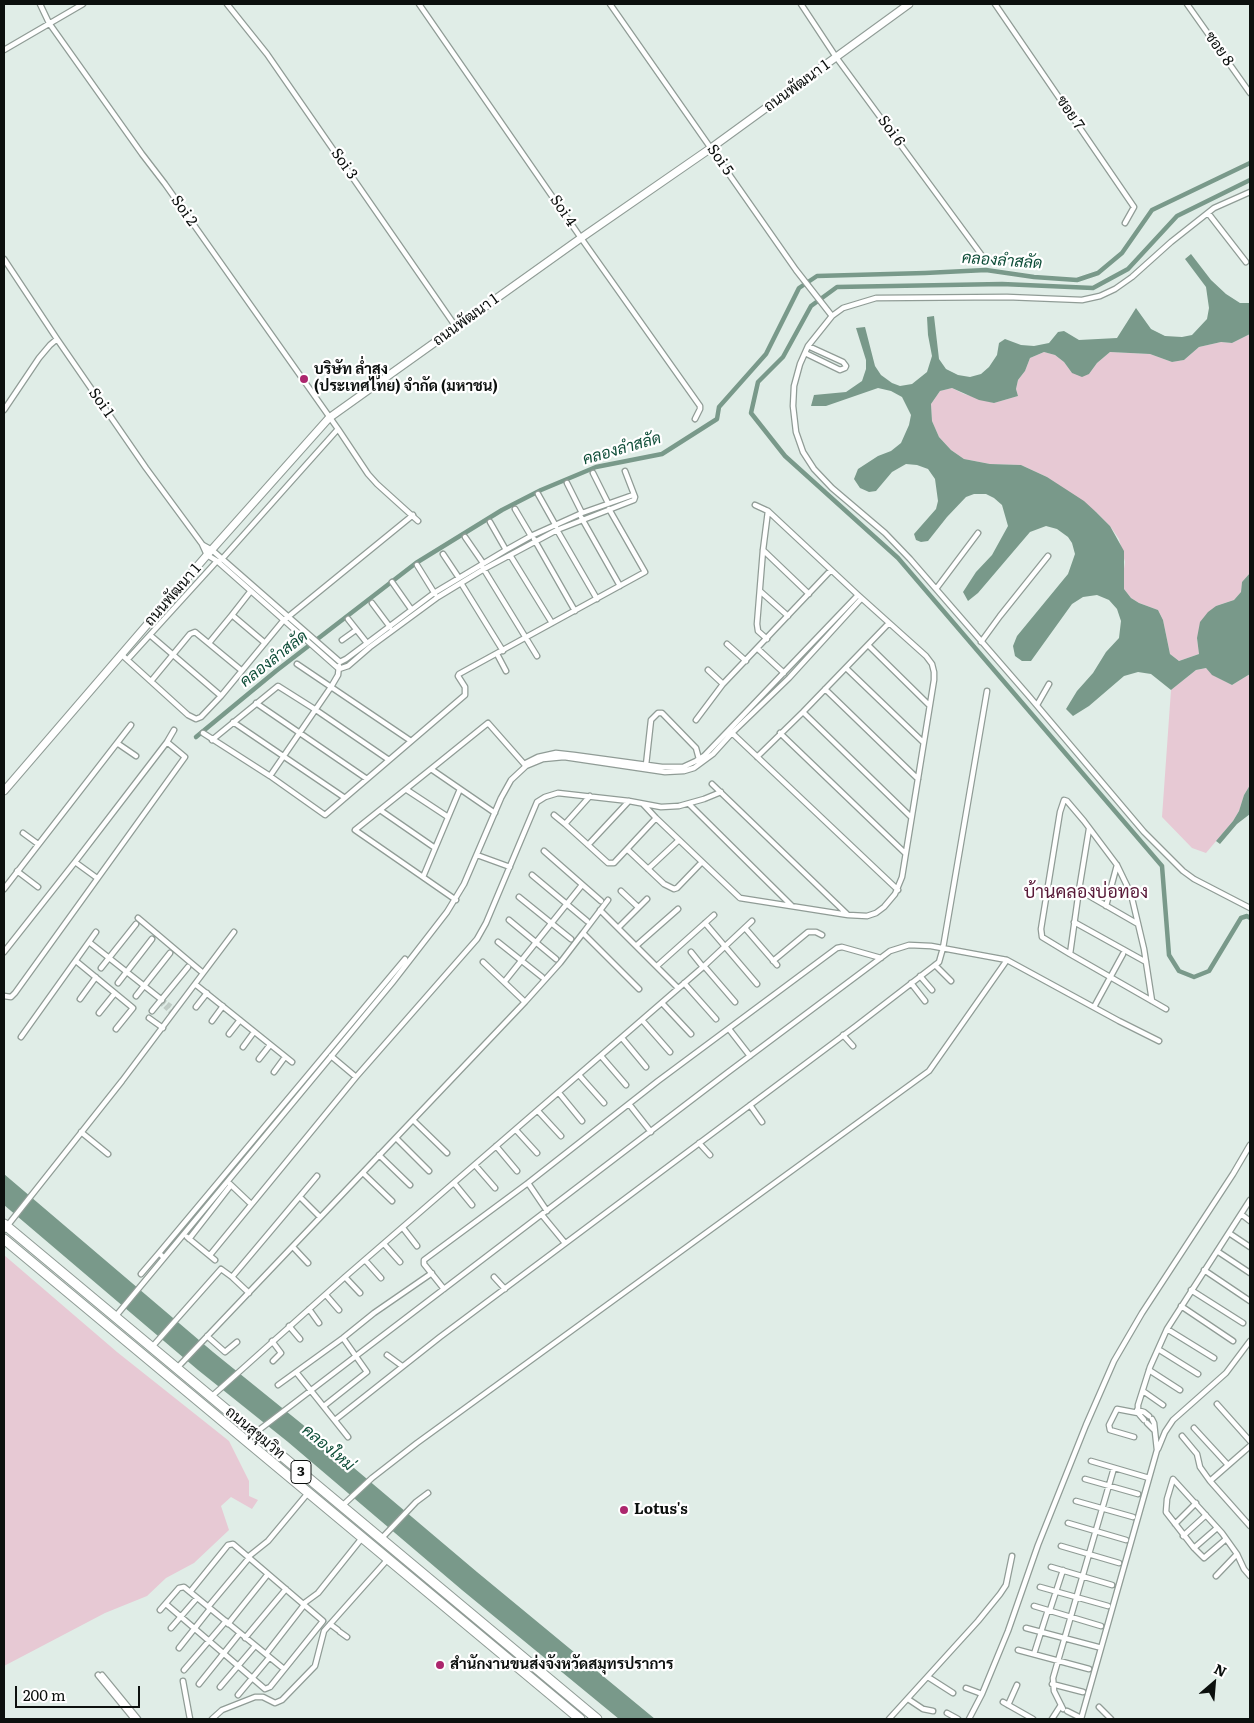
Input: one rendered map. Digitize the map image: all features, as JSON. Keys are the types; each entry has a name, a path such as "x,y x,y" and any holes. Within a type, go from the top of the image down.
{"highway":[{"name":"ถนนสุขุมวิท","path":"7,1225 180,1365 211,1397 342,1506 384,1536 598,1719"},
{"name":"ถนนสุขุมวิท","path":"4,1240 580,1719"}],"main road":[{"name":"ถนนพัฒนา 1","path":"4,791 125,657 210,552 329,418 581,238 711,148 909,4"}],"street":[{"name":"Soi 2","path":"40,4 49,23 142,154 166,184 329,418 338,428 353,453 377,484 418,520"},
{"path":"4,50 83,4"},
{"name":"Soi 3","path":"227,4 268,54 456,327"},
{"name":"Soi 4","path":"419,4 700,406 695,419"},
{"name":"Soi 5","path":"610,4 796,270 821,305 832,316"},
{"name":"Soi 6","path":"801,4 836,57 984,256"},
{"name":"ซอย 7","path":"995,4 1134,206 1125,224"},
{"name":"ซอย 8","path":"1187,4 1250,93"},
{"path":"1250,192 1208,212 1132,277 1115,290 1100,296 1082,300 998,297 876,298 843,308 832,316 808,346 800,364 794,386 792,406 796,432 803,452 814,469 832,488 893,541 1037,705 1097,778 1175,864 1194,879 1250,908"},
{"path":"1208,212 1246,262"},
{"name":"Soi 1","path":"4,259 146,468 202,544 250,592 337,668"},
{"path":"4,410 39,358 57,339"},
{"path":"805,353 842,370 846,366 843,362 808,346"},
{"path":"338,428 222,559 217,561 150,635 125,657 188,714 196,719 201,717 221,696 283,621 413,515"},
{"path":"337,668 348,666 411,610 461,583 506,550 557,528 634,500 625,471"},
{"path":"593,472 608,503"},
{"path":"567,483 581,514 621,585"},
{"path":"538,494 598,599"},
{"path":"557,528 581,514 633,494"},
{"path":"643,804 740,898 848,915 867,916 876,913 884,907 898,890 902,877 918,779 934,672 932,664 926,656 859,597 768,511 756,505"},
{"path":"514,509 574,611"},
{"path":"203,733 270,776 325,815 465,695 465,687 458,676 459,674 643,574 644,569 610,510"},
{"path":"767,639 757,627 768,511"},
{"path":"490,522 506,550"},
{"path":"936,589 978,533"},
{"path":"465,536 537,656"},
{"path":"270,776 331,687 338,675 337,668 340,662 391,628 458,578 509,555 532,538"},
{"path":"763,550 809,594"},
{"path":"210,552 222,559 340,662"},
{"path":"443,554 458,578"},
{"path":"509,555 551,624"},
{"path":"981,642 1048,556"},
{"path":"416,565 436,595"},
{"path":"696,720 723,684 831,570"},
{"path":"392,582 411,610"},
{"path":"461,583 503,651"},
{"path":"760,591 788,616"},
{"path":"209,642 250,592"},
{"path":"141,1274 295,1090 349,1030 456,900 478,856 495,813 511,780 525,765 543,759 564,757 664,772 684,771 701,764 713,754 784,673 859,597"},
{"path":"618,764 683,767 699,759 732,733 789,678 859,597"},
{"path":"372,603 391,628"},
{"path":"232,615 265,643"},
{"path":"348,619 367,643"},
{"path":"757,757 889,622"},
{"path":"342,640 356,630"},
{"path":"152,680 190,634 195,632 241,670"},
{"path":"150,635 221,696"},
{"path":"727,644 746,661"},
{"path":"868,645 929,705"},
{"path":"758,649 789,678"},
{"path":"497,654 506,671"},
{"path":"297,664 411,741"},
{"path":"846,668 923,742"},
{"path":"708,670 723,684"},
{"path":"1037,705 1049,684"},
{"path":"212,740 278,686 389,760"},
{"path":"825,689 918,779"},
{"path":"335,1420 402,1366 935,965 940,959 943,948 987,690"},
{"path":"256,703 368,779"},
{"path":"803,712 911,816"},
{"path":"646,765 651,720 658,713 662,713 696,748 699,759"},
{"path":"233,722 345,798"},
{"path":"456,900 355,830 488,723 525,765"},
{"path":"4,889 131,725"},
{"path":"4,952 167,742 174,730"},
{"path":"732,733 898,890"},
{"path":"780,733 905,853"},
{"path":"4,996 11,997 15,993 185,757 167,742"},
{"path":"117,743 136,756"},
{"path":"431,769 495,813"},
{"path":"712,784 848,915"},
{"path":"423,877 460,789"},
{"path":"407,790 448,817"},
{"path":"210,1255 356,1078 477,939 486,923 537,802 558,793 629,801 661,807 689,804 721,792"},
{"path":"565,824 590,796"},
{"path":"1152,1001 1146,962 1131,894 1117,865 1065,800 1063,801 1042,937 1070,954 1111,977 1152,1001 1166,1009"},
{"path":"588,846 629,801"},
{"path":"689,804 792,906"},
{"path":"380,810 435,848"},
{"path":"554,815 602,860 610,864 614,863 628,850 656,818"},
{"path":"1070,954 1078,890 1090,830"},
{"path":"23,833 38,844"},
{"path":"648,869 679,840"},
{"path":"544,850 600,901"},
{"path":"628,850 664,884 674,890 702,862"},
{"path":"478,856 510,867"},
{"path":"75,862 97,878"},
{"path":"1106,906 1117,865"},
{"path":"17,871 38,887"},
{"path":"532,875 586,921"},
{"path":"505,982 582,884"},
{"path":"1078,890 1138,924"},
{"path":"621,891 638,907"},
{"path":"519,897 571,939"},
{"path":"618,928 647,899"},
{"path":"180,1365 526,1002 560,963 608,900"},
{"path":"637,946 678,909"},
{"path":"600,910 678,988"},
{"path":"657,966 714,915"},
{"path":"138,918 203,973"},
{"path":"509,920 556,959"},
{"path":"211,1397 345,1277 662,1003 752,921"},
{"path":"1074,922 1146,962"},
{"path":"101,968 136,924"},
{"path":"704,924 757,984"},
{"path":"745,928 775,963 808,932 816,932 822,935"},
{"path":"21,1037 96,932"},
{"path":"7,1225 163,1028 234,932"},
{"path":"583,933 639,989"},
{"path":"118,982 152,939"},
{"path":"89,942 161,1001"},
{"path":"498,942 542,977"},
{"path":"255,1434 890,951 909,945 943,948 1007,960 1159,1041"},
{"path":"444,1289 424,1264 424,1260 528,1183 629,1104 837,948 842,947 881,958"},
{"path":"691,952 735,1002"},
{"path":"136,996 170,953"},
{"path":"1094,1007 1123,954"},
{"path":"400,969 405,960"},
{"path":"342,1506 372,1478 417,1443 930,1072 1007,960"},
{"path":"76,961 133,1008 116,1029"},
{"path":"483,962 526,1002"},
{"path":"935,965 951,981"},
{"path":"152,1011 188,967"},
{"path":"920,976 932,990"},
{"path":"80,998 96,977"},
{"path":"684,983 716,1019"},
{"path":"911,983 925,1001"},
{"path":"195,984 292,1062"},
{"path":"99,1013 115,993"},
{"path":"196,1007 207,993"},
{"path":"662,1003 691,1034"},
{"path":"212,1021 223,1006"},
{"path":"149,1018 163,1028"},
{"path":"228,1034 240,1020"},
{"path":"642,1020 670,1052"},
{"path":"729,1029 750,1056"},
{"path":"189,1239 251,1154 299,1094 333,1057 349,1030"},
{"path":"243,1046 254,1032"},
{"path":"843,1035 853,1046"},
{"path":"622,1038 646,1067"},
{"path":"259,1060 270,1044"},
{"path":"601,1056 626,1085"},
{"path":"274,1072 285,1057"},
{"path":"333,1057 356,1078"},
{"path":"579,1075 604,1103"},
{"path":"295,1090 299,1094"},
{"path":"558,1093 582,1120"},
{"path":"629,1104 651,1132"},
{"path":"750,1105 762,1122"},
{"path":"538,1110 561,1136"},
{"path":"413,1120 447,1153"},
{"path":"516,1130 537,1153"},
{"path":"81,1132 108,1154"},
{"path":"396,1138 429,1171"},
{"path":"699,1143 710,1155"},
{"path":"968,1719 982,1694 1008,1631 1038,1545 1105,1381 1122,1346 1250,1145"},
{"path":"496,1146 517,1171"},
{"path":"246,1149 251,1154"},
{"path":"379,1155 410,1185"},
{"path":"475,1165 495,1188"},
{"path":"363,1173 392,1201"},
{"path":"232,1277 318,1176"},
{"path":"229,1183 251,1204"},
{"path":"118,1314 221,1189 229,1183"},
{"path":"454,1183 472,1205"},
{"path":"528,1183 547,1211"},
{"path":"216,1185 221,1189"},
{"path":"300,1197 320,1217"},
{"path":"1154,1430 1138,1411 1149,1370 1158,1348 1181,1306 1250,1200"},
{"path":"1241,1214 1250,1221"},
{"path":"542,1215 565,1243"},
{"path":"403,1228 417,1246"},
{"path":"1229,1233 1250,1246"},
{"path":"184,1235 215,1260"},
{"path":"384,1244 400,1262"},
{"path":"293,1247 308,1263"},
{"path":"1217,1252 1250,1273"},
{"path":"158,1253 164,1258"},
{"path":"365,1260 381,1278"},
{"path":"154,1344 220,1269 232,1277 248,1293"},
{"path":"1204,1270 1250,1300"},
{"path":"278,1385 374,1313 432,1273"},
{"path":"345,1277 360,1293"},
{"path":"494,1277 505,1289"},
{"path":"1191,1290 1243,1323"},
{"path":"326,1295 339,1310"},
{"path":"1181,1306 1233,1341"},
{"path":"309,1309 319,1323"},
{"path":"290,1326 300,1339"},
{"path":"1167,1329 1214,1358"},
{"path":"208,1336 224,1352 237,1342"},
{"path":"324,1406 367,1372 343,1338"},
{"path":"272,1341 280,1353 273,1361"},
{"path":"1065,1710 1081,1719 1157,1450 1165,1432 1173,1420 1226,1373 1250,1341"},
{"path":"1158,1348 1198,1374"},
{"path":"387,1355 402,1366"},
{"path":"1149,1370 1180,1390"},
{"path":"296,1372 348,1437"},
{"path":"1143,1391 1163,1405"},
{"path":"1217,1404 1250,1442"},
{"path":"1134,1437 1110,1430 1109,1425 1117,1409 1144,1412 1150,1418 1154,1423 1157,1450"},
{"path":"1194,1428 1228,1465"},
{"path":"1182,1436 1196,1454 1200,1466 1210,1481 1250,1526"},
{"path":"1210,1481 1250,1446"},
{"path":"1092,1461 1149,1478"},
{"path":"1069,1719 1052,1684 1114,1468"},
{"path":"1085,1479 1138,1494"},
{"path":"1226,1539 1204,1558 1183,1536 1166,1512 1173,1479 1226,1539 1250,1576"},
{"path":"179,1648 248,1557 268,1541 308,1493"},
{"path":"384,1536 422,1496 428,1493"},
{"path":"1076,1501 1133,1516"},
{"path":"1175,1524 1196,1503"},
{"path":"1183,1536 1206,1515"},
{"path":"1068,1523 1126,1540"},
{"path":"1194,1548 1217,1528"},
{"path":"238,1696 304,1604 318,1593 362,1538"},
{"path":"166,1604 180,1618 265,1689 267,1689 323,1621 233,1544 230,1544 190,1592"},
{"path":"1062,1546 1119,1563"},
{"path":"1216,1576 1237,1554"},
{"path":"889,1719 1000,1594 1006,1585 1012,1556"},
{"path":"212,1719 222,1710 255,1697 263,1697 276,1703 282,1700 315,1666 324,1631 388,1559"},
{"path":"1051,1567 1112,1585"},
{"path":"1034,1654 1062,1570"},
{"path":"184,1670 268,1574"},
{"path":"160,1610 182,1586 284,1669"},
{"path":"1040,1587 1108,1606"},
{"path":"246,1638 286,1589"},
{"path":"171,1628 197,1598"},
{"path":"1034,1606 1101,1626"},
{"path":"330,1624 346,1637"},
{"path":"1026,1628 1098,1647"},
{"path":"198,1684 240,1633"},
{"path":"220,1687 255,1646"},
{"path":"1018,1650 1090,1669"},
{"path":"134,1719 100,1675 138,1719"},
{"path":"928,1676 953,1693"},
{"path":"183,1681 190,1719"},
{"path":"1052,1684 1083,1692"},
{"path":"1008,1705 1017,1685"},
{"path":"966,1688 982,1694"},
{"path":"908,1699 923,1709 933,1711"},
{"path":"1003,1702 1033,1719"},
{"path":"1099,1707 1111,1719"},
{"path":"1052,1719 1065,1710"},
{"path":"947,1712 958,1719"},
{"path":"1018,1719 1022,1713"}],"shaded area":[{"path":"1250,334 1250,573 1242,582 1241,592 1234,600 1216,606 1197,638 1199,654 1179,661 1170,654 1163,620 1158,610 1139,603 1131,598 1124,589 1123,575 1125,562 1119,539 1110,526 1096,512 1047,477 1021,465 990,464 964,459 951,450 939,437 932,421 931,404 940,391 952,388 964,394 994,403 1018,396 1016,389 1018,380 1025,371 1030,358 1044,352 1055,355 1064,362 1072,373 1089,374 1097,363 1110,352 1150,354 1172,362 1184,360 1199,347 1221,342 1232,343"},
{"path":"1206,668 1213,675 1232,685 1250,674 1250,785 1233,821 1206,853 1192,848 1162,817 1171,690 1196,670"},
{"path":"4,1255 117,1352 229,1441 249,1481 249,1496 258,1500 252,1509 231,1497 221,1506 229,1530 194,1563 166,1578 147,1596 105,1613 4,1666"}],"water":[{"path":"1191,254 1211,280 1226,294 1240,303 1250,303 1250,334 1232,343 1221,342 1199,347 1184,360 1172,362 1150,354 1110,352 1097,363 1089,374 1082,377 1072,373 1064,362 1055,355 1044,352 1030,358 1025,371 1018,380 1016,389 1018,396 994,403 979,400 952,388 940,391 931,404 932,421 939,437 951,450 964,459 990,464 1021,465 1047,477 1084,501 1110,526 1124,551 1124,589 1131,598 1139,603 1158,610 1163,620 1170,654 1179,661 1199,654 1197,638 1200,622 1216,606 1234,600 1241,592 1242,582 1250,573 1250,674 1232,685 1212,675 1206,668 1196,670 1171,690 1151,674 1138,672 1124,676 1089,706 1073,716 1066,709 1106,652 1119,638 1121,621 1117,609 1109,600 1097,595 1083,597 1072,604 1031,661 1022,661 1015,656 1013,646 1017,636 1068,574 1075,554 1068,537 1057,529 1046,526 1030,532 978,593 968,601 963,592 976,572 992,555 1008,526 1002,505 986,494 974,494 966,497 928,541 921,542 916,540 914,534 936,509 938,501 935,479 928,469 906,464 892,472 876,491 869,492 860,488 854,479 858,469 878,456 891,451 901,443 911,415 902,397 891,391 878,388 826,406 811,406 814,395 846,392 862,381 866,369 866,360 856,328 865,327 875,366 881,375 900,386 912,384 927,372 932,356 927,317 934,316 939,359 946,369 958,375 970,377 981,374 989,367 997,355 999,343 1005,339 1021,345 1034,346 1049,343 1058,332 1064,331 1079,340 1117,338 1136,308 1151,329 1165,336 1182,337 1192,335 1207,319 1209,308 1206,287 1185,259"},
{"path":"1250,785 1250,814 1237,824 1220,844 1216,841 1233,821"},
{"name":"คลองใหม่","path":"4,1174 213,1352 655,1719 619,1719 462,1590 288,1442 198,1370 4,1205"}],"waterway":[{"name":"คลองลำสลัด","path":"196,737 276,671 416,563 502,510 541,490 596,467 662,454 717,419 719,407 766,354 799,288 817,276 986,270 1034,277 1077,280 1098,273 1122,253 1152,210 1250,163"},
{"path":"1250,180 1177,216 1128,269 1093,288 1002,284 837,287 811,306 783,357 758,382 751,413 785,456 898,558 1162,866 1169,955 1179,971 1194,977 1209,971 1241,918 1247,916 1250,918"}],"tunnel":[{"path":"162,1000 176,1010"},
{"path":"160,1002 173,1014"}],"place":[{"name":"บริษัท ล่ำสูง (ประเทศไทย) จำกัด (มหาชน)","path":"304,379"},
{"name":"Lotus's","path":"624,1510"},
{"name":"สำนักงานขนส่งจังหวัดสมุทรปราการ","path":"440,1665"}],"district":[{"name":"บ้านคลองบ่อทอง","path":"1086,893"}]}
